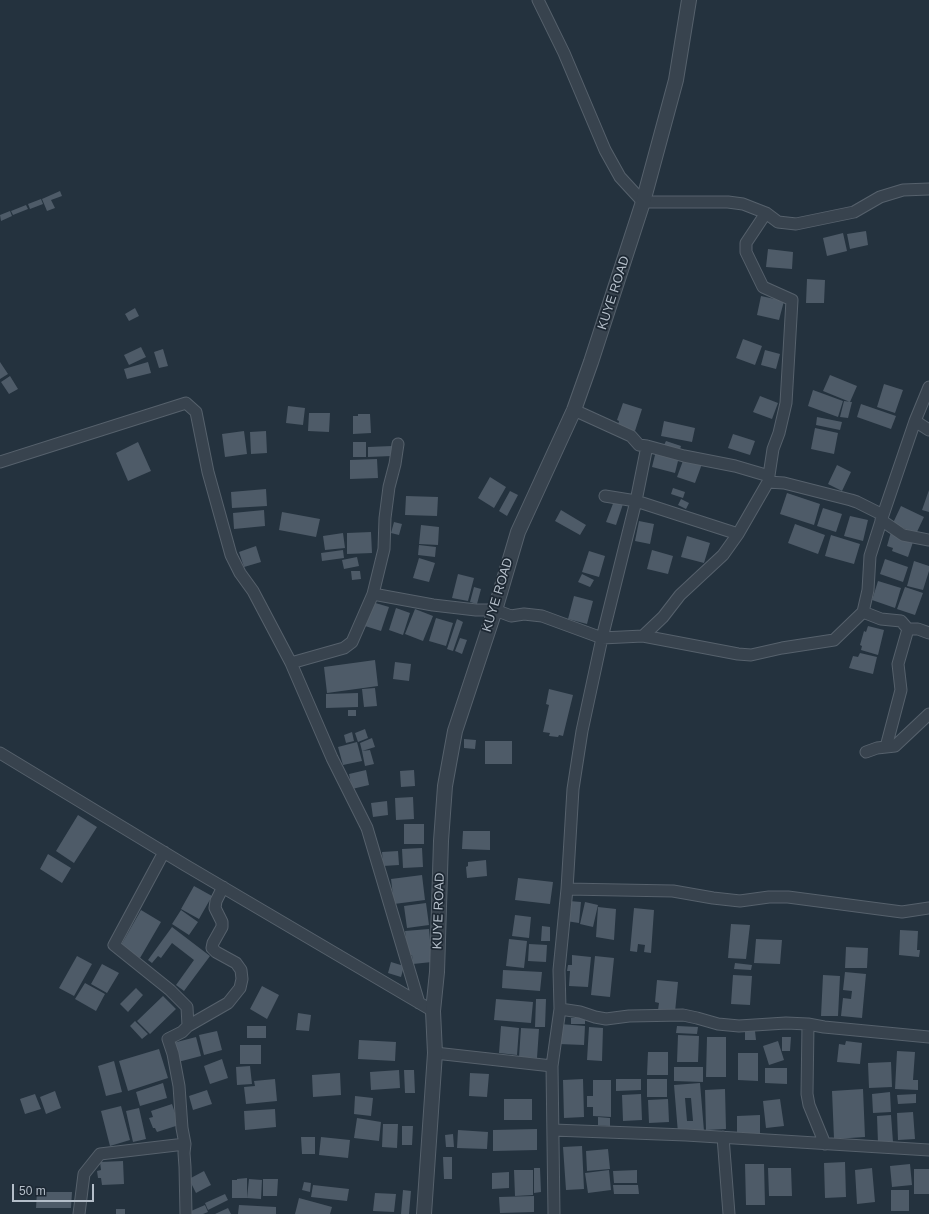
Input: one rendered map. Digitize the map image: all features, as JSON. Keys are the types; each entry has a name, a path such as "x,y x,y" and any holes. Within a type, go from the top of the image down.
{"street":[{"path":"538,0 564,53 605,150 620,177 643,202 728,202 743,204 766,213 778,222 796,224 854,212 880,197 903,190 929,190"},
{"name":"KUYE ROAD","path":"424,1214 435,1053 433,1011 437,972 441,841 445,786 455,732 495,610 518,532 574,410 643,202 676,80 689,0"},
{"path":"643,636 663,617 680,595 723,555 738,534 769,479 773,449 786,404 792,300 764,287 746,252 746,243 766,213"},
{"path":"373,594 433,605 476,610 495,610 511,616 524,614 542,616 602,638 643,636 738,654 751,655 782,648 834,640 863,612 868,590 870,556 915,421 929,387"},
{"path":"0,462 186,403 196,412 208,472 231,555 240,573 253,591 291,664 332,758 367,828 419,1003"},
{"path":"574,410 631,436 640,445 684,456 735,466 769,479 857,502 882,518 904,535 929,540"},
{"path":"915,421 929,430"},
{"path":"291,664 344,648 352,642 373,594 384,549 385,518 389,487 398,444"},
{"path":"554,1214 552,1066 560,1009 559,970 567,889 573,789 582,731 602,638 636,502 647,446"},
{"path":"605,496 636,502 738,534"},
{"path":"863,612 881,619 901,621 908,629 918,629 929,633"},
{"path":"886,747 901,690 898,664 908,629"},
{"path":"866,752 876,748 895,746 929,714"},
{"path":"0,753 433,1011"},
{"path":"164,852 114,945 170,990 187,1008 188,1026"},
{"path":"186,1214 185,1144 182,1128 179,1086 173,1054 168,1039 182,1032 188,1026 228,1003 240,988 242,979 241,970 236,963 216,952 212,948 213,943 222,927 222,922 215,908 216,901 223,887"},
{"path":"567,889 672,891 740,901 769,897 788,897 902,912 929,908"},
{"path":"560,1009 580,1012 606,1019 629,1016 683,1015 718,1024 739,1026 786,1023 808,1024 824,1027 929,1037"},
{"path":"808,1024 808,1100 825,1144"},
{"path":"435,1053 552,1066"},
{"path":"553,1130 723,1137 929,1150"},
{"path":"723,1137 729,1214"},
{"path":"79,1214 84,1174 100,1154 185,1144"}],"building":[{"path":"60,191 62,196 51,200 55,208 47,211 42,199"},
{"path":"41,199 43,204 30,209 28,204"},
{"path":"26,205 28,209 13,215 11,211"},
{"path":"10,211 12,216 1,221 0,215"},
{"path":"866,231 868,245 850,249 847,234"},
{"path":"843,233 847,251 827,256 823,238"},
{"path":"768,249 793,252 792,269 766,267"},
{"path":"807,279 825,280 824,303 806,303"},
{"path":"761,296 784,301 779,320 757,315"},
{"path":"135,308 139,316 129,321 125,314"},
{"path":"743,339 762,346 755,365 736,358"},
{"path":"141,347 146,357 129,365 124,355"},
{"path":"163,349 168,366 159,368 154,352"},
{"path":"765,350 780,354 776,369 761,365"},
{"path":"0,362 8,374 0,379"},
{"path":"148,362 151,373 127,379 124,369"},
{"path":"830,375 857,386 850,402 823,391"},
{"path":"10,376 18,389 9,394 1,382"},
{"path":"884,384 903,390 895,413 877,407"},
{"path":"813,390 843,401 838,417 808,406"},
{"path":"760,396 778,403 772,419 753,412"},
{"path":"844,401 852,402 848,418 840,417"},
{"path":"623,403 642,409 635,431 618,425 619,421 617,420"},
{"path":"861,404 896,416 891,429 857,417"},
{"path":"288,406 305,408 303,425 286,423"},
{"path":"309,413 330,413 329,432 308,431"},
{"path":"358,414 370,414 371,433 353,434 353,416 358,416"},
{"path":"817,417 842,422 840,430 816,425"},
{"path":"664,421 695,428 692,442 661,436"},
{"path":"815,428 838,433 834,454 811,449"},
{"path":"244,431 247,454 225,457 222,434"},
{"path":"266,431 267,453 251,454 250,432"},
{"path":"733,434 755,441 750,455 728,448"},
{"path":"666,441 681,446 679,453 663,447"},
{"path":"138,442 151,471 128,481 116,453"},
{"path":"353,442 366,442 366,457 353,457"},
{"path":"392,446 392,456 368,457 368,447"},
{"path":"656,451 679,457 675,473 652,467"},
{"path":"684,458 702,464 695,483 677,477"},
{"path":"377,459 378,478 350,479 350,460"},
{"path":"837,465 851,472 842,491 828,484"},
{"path":"490,477 506,487 494,508 478,498"},
{"path":"673,488 685,492 683,498 671,494"},
{"path":"266,489 267,506 232,508 231,492"},
{"path":"929,490 929,512 922,510"},
{"path":"510,491 518,495 507,516 499,511"},
{"path":"787,493 820,504 814,525 780,514"},
{"path":"406,496 438,497 437,516 405,515"},
{"path":"681,499 689,503 686,509 678,505"},
{"path":"614,501 623,504 616,525 606,522"},
{"path":"901,506 924,517 916,534 893,523"},
{"path":"823,508 842,514 836,532 817,526"},
{"path":"264,510 265,526 234,529 233,513"},
{"path":"561,510 586,525 580,535 555,521"},
{"path":"282,512 320,519 316,537 279,530"},
{"path":"850,516 868,520 863,541 844,536"},
{"path":"639,521 654,524 650,544 635,541"},
{"path":"394,522 402,524 399,535 391,533"},
{"path":"795,524 825,535 818,554 788,543"},
{"path":"421,525 439,527 438,545 419,544"},
{"path":"371,532 372,553 347,554 347,533"},
{"path":"891,532 914,539 908,557 892,551 893,548 887,546"},
{"path":"343,533 345,548 325,550 323,536"},
{"path":"831,535 860,544 854,564 825,556"},
{"path":"687,536 710,543 704,563 681,557"},
{"path":"419,545 436,547 435,557 418,555"},
{"path":"256,546 261,562 244,567 239,552"},
{"path":"343,550 344,558 322,561 321,553"},
{"path":"652,550 673,556 668,574 647,569"},
{"path":"589,551 605,556 599,577 582,572"},
{"path":"357,557 359,566 344,569 342,560"},
{"path":"419,558 435,563 429,582 413,578"},
{"path":"885,559 908,567 903,582 880,574"},
{"path":"914,561 929,566 929,571 923,590 907,586"},
{"path":"351,571 360,571 361,579 352,580"},
{"path":"458,574 474,578 468,601 452,598"},
{"path":"582,574 594,580 590,587 578,582"},
{"path":"878,581 901,588 895,608 872,600"},
{"path":"474,587 481,589 477,604 470,602"},
{"path":"905,587 923,593 915,615 897,609"},
{"path":"574,596 593,601 587,624 568,619"},
{"path":"372,602 389,607 381,631 365,626"},
{"path":"396,608 410,613 403,635 389,630"},
{"path":"415,609 433,616 423,641 405,634"},
{"path":"436,618 453,623 446,646 429,641"},
{"path":"457,619 463,622 453,651 447,649"},
{"path":"868,626 884,630 878,655 861,650 862,646 860,645 864,631 866,632"},
{"path":"460,638 467,640 462,654 455,651"},
{"path":"860,653 877,657 873,674 849,668 853,656 858,657"},
{"path":"375,660 378,686 327,693 324,667"},
{"path":"395,662 411,664 409,681 393,679"},
{"path":"375,688 377,706 364,707 362,689"},
{"path":"549,689 573,695 563,736 549,736 550,733 543,732 549,705 546,704"},
{"path":"358,693 358,707 326,708 326,694"},
{"path":"348,710 356,710 356,716 348,716"},
{"path":"365,729 368,738 358,742 355,733"},
{"path":"352,732 354,741 346,743 344,735"},
{"path":"372,738 375,747 362,751 360,743"},
{"path":"464,739 476,740 475,749 464,748"},
{"path":"485,741 512,741 512,764 485,764"},
{"path":"357,742 362,761 343,765 338,747"},
{"path":"370,750 374,764 365,766 362,751"},
{"path":"366,770 369,785 352,789 349,774"},
{"path":"414,770 415,786 401,787 400,771"},
{"path":"413,797 414,819 396,820 395,798"},
{"path":"387,801 388,815 373,817 371,803"},
{"path":"78,815 97,827 74,863 56,851"},
{"path":"404,824 424,824 424,844 404,844"},
{"path":"463,831 490,831 490,850 462,849"},
{"path":"422,848 423,867 403,868 402,849"},
{"path":"398,851 399,865 383,866 382,852"},
{"path":"48,854 71,868 62,883 40,869"},
{"path":"486,860 487,876 467,878 466,867 468,866 468,862"},
{"path":"422,875 425,900 394,904 391,879"},
{"path":"518,878 553,882 550,904 515,900"},
{"path":"194,886 212,896 199,919 181,909"},
{"path":"569,901 581,902 579,923 566,921"},
{"path":"585,902 598,905 593,927 580,924"},
{"path":"426,903 429,925 407,928 404,906"},
{"path":"598,907 616,909 614,940 596,937"},
{"path":"634,908 654,910 651,953 644,952 645,945 638,944 637,952 630,951"},
{"path":"141,910 161,922 140,958 120,947"},
{"path":"181,910 198,922 189,935 172,924"},
{"path":"515,915 531,917 529,938 512,936"},
{"path":"731,924 750,925 746,959 728,958"},
{"path":"542,926 550,927 550,941 541,941"},
{"path":"172,927 210,956 184,991 176,985 194,960 172,943 161,958 158,956 152,963 148,960"},
{"path":"429,929 432,962 413,964 412,955 408,955 405,931"},
{"path":"900,930 918,931 917,950 920,950 919,957 899,955"},
{"path":"509,939 527,941 524,968 506,966"},
{"path":"756,939 782,940 780,964 754,963"},
{"path":"529,944 547,945 546,962 528,961"},
{"path":"846,947 868,948 867,968 845,968"},
{"path":"572,955 591,957 588,987 569,986 570,971 567,971 568,965 572,965"},
{"path":"77,956 92,964 74,996 59,988"},
{"path":"595,956 614,958 610,997 591,995"},
{"path":"391,962 404,966 401,977 388,973"},
{"path":"735,963 752,965 751,970 734,969"},
{"path":"102,964 119,973 107,993 91,984"},
{"path":"503,970 542,972 540,991 502,988"},
{"path":"845,972 866,974 862,1018 841,1016 843,998 851,999 852,991 843,990"},
{"path":"733,975 752,976 750,1005 731,1004"},
{"path":"823,975 840,976 838,1016 821,1016"},
{"path":"657,980 678,982 675,1012 658,1010 659,1003 655,1002"},
{"path":"85,983 105,994 96,1011 75,999"},
{"path":"262,986 279,995 267,1019 250,1009"},
{"path":"136,988 143,995 128,1012 120,1004"},
{"path":"163,996 176,1009 150,1034 137,1021"},
{"path":"496,999 533,1002 531,1023 494,1020"},
{"path":"536,999 546,999 545,1027 535,1027"},
{"path":"298,1013 311,1015 309,1031 296,1030"},
{"path":"571,1018 585,1018 585,1024 571,1024"},
{"path":"135,1021 148,1034 142,1039 130,1026"},
{"path":"560,1024 585,1026 584,1045 559,1044"},
{"path":"247,1026 266,1026 266,1038 247,1038"},
{"path":"501,1026 519,1028 517,1055 499,1053"},
{"path":"677,1026 698,1027 697,1034 676,1033"},
{"path":"589,1027 603,1028 602,1061 587,1060"},
{"path":"521,1028 539,1029 537,1058 519,1057"},
{"path":"217,1031 222,1050 204,1055 199,1035"},
{"path":"745,1031 755,1031 756,1040 745,1040"},
{"path":"678,1035 699,1036 698,1062 677,1062"},
{"path":"196,1037 201,1056 178,1062 173,1043"},
{"path":"707,1037 726,1037 726,1077 706,1077"},
{"path":"782,1037 791,1037 790,1051 782,1051"},
{"path":"359,1040 396,1042 395,1061 358,1059"},
{"path":"778,1041 784,1060 769,1065 763,1046"},
{"path":"846,1041 862,1043 860,1064 837,1062 839,1044 845,1045"},
{"path":"240,1045 261,1045 261,1064 240,1064"},
{"path":"159,1049 168,1078 128,1091 119,1061"},
{"path":"897,1051 915,1052 913,1080 918,1080 918,1090 895,1089"},
{"path":"648,1052 668,1052 668,1075 647,1075"},
{"path":"738,1053 758,1053 758,1081 738,1080"},
{"path":"222,1059 228,1078 210,1084 204,1066"},
{"path":"114,1061 122,1092 106,1096 98,1066"},
{"path":"891,1062 892,1087 869,1088 868,1063"},
{"path":"250,1066 252,1084 237,1085 236,1067"},
{"path":"674,1067 703,1067 703,1082 674,1081"},
{"path":"765,1068 787,1068 787,1084 765,1083"},
{"path":"399,1070 400,1088 371,1090 370,1072"},
{"path":"404,1070 414,1070 415,1093 405,1093"},
{"path":"340,1073 341,1095 313,1097 312,1075"},
{"path":"470,1073 489,1074 487,1097 469,1096"},
{"path":"275,1079 277,1101 246,1104 244,1087 255,1086 254,1081"},
{"path":"583,1079 584,1117 564,1118 563,1080"},
{"path":"616,1079 641,1079 641,1090 616,1091"},
{"path":"647,1079 667,1079 667,1097 647,1097"},
{"path":"593,1080 611,1080 611,1117 593,1116 593,1107 587,1107 587,1096 593,1096"},
{"path":"163,1083 167,1098 140,1106 136,1092"},
{"path":"700,1083 704,1131 678,1133 674,1085","holes":["685,1098 691,1098 693,1121 687,1121"]},
{"path":"725,1089 726,1129 706,1130 705,1090"},
{"path":"863,1089 865,1137 834,1139 832,1091"},
{"path":"207,1090 212,1104 193,1110 189,1096"},
{"path":"55,1091 61,1108 46,1114 40,1097"},
{"path":"890,1092 891,1112 873,1113 872,1094"},
{"path":"35,1094 41,1109 25,1114 20,1099"},
{"path":"641,1094 642,1120 623,1121 622,1095"},
{"path":"916,1094 916,1103 898,1104 897,1095"},
{"path":"355,1096 373,1098 371,1116 354,1114"},
{"path":"504,1099 532,1099 532,1120 504,1120"},
{"path":"668,1099 669,1122 649,1123 648,1100"},
{"path":"780,1099 784,1126 766,1128 763,1101"},
{"path":"172,1104 179,1125 157,1132 155,1128 153,1128 149,1118 153,1117 151,1111"},
{"path":"121,1106 130,1140 110,1146 101,1111"},
{"path":"139,1108 146,1139 133,1142 126,1111"},
{"path":"275,1109 276,1127 245,1130 244,1111"},
{"path":"913,1112 915,1139 898,1140 897,1113"},
{"path":"760,1115 760,1134 737,1135 737,1116"},
{"path":"891,1115 893,1142 878,1143 877,1116"},
{"path":"598,1117 610,1118 610,1126 598,1125"},
{"path":"357,1118 381,1122 379,1141 354,1138"},
{"path":"383,1124 398,1124 397,1148 382,1147"},
{"path":"402,1126 413,1126 412,1145 402,1145"},
{"path":"537,1129 537,1150 493,1151 493,1130"},
{"path":"458,1130 488,1132 487,1149 457,1148"},
{"path":"453,1134 454,1147 446,1147 445,1135"},
{"path":"301,1137 315,1137 315,1154 302,1154"},
{"path":"321,1137 350,1140 348,1158 319,1155"},
{"path":"582,1146 584,1189 566,1190 563,1147"},
{"path":"608,1149 610,1169 587,1171 586,1151"},
{"path":"443,1157 452,1157 452,1179 444,1179"},
{"path":"123,1161 124,1184 102,1185 101,1178 98,1178 97,1171 101,1170 100,1162"},
{"path":"845,1162 846,1197 825,1198 824,1163"},
{"path":"745,1164 764,1164 765,1205 746,1205"},
{"path":"910,1164 912,1185 892,1187 890,1166"},
{"path":"534,1168 540,1168 541,1192 534,1193"},
{"path":"768,1168 791,1168 792,1196 769,1196"},
{"path":"872,1168 875,1202 857,1204 855,1170"},
{"path":"914,1169 929,1169 929,1194 914,1194"},
{"path":"514,1170 533,1170 533,1195 515,1196"},
{"path":"609,1170 611,1190 588,1193 585,1173"},
{"path":"637,1170 637,1183 614,1183 613,1171"},
{"path":"204,1171 211,1185 196,1193 189,1179"},
{"path":"509,1172 509,1188 492,1189 492,1173"},
{"path":"247,1178 247,1198 232,1198 232,1180"},
{"path":"249,1179 262,1180 261,1199 247,1198"},
{"path":"263,1179 278,1179 277,1196 263,1196"},
{"path":"304,1182 311,1183 310,1192 302,1190"},
{"path":"313,1185 349,1189 347,1201 311,1197"},
{"path":"613,1185 638,1185 639,1194 614,1194"},
{"path":"403,1190 411,1191 409,1214 401,1214"},
{"path":"891,1190 909,1190 909,1211 891,1211"},
{"path":"37,1192 72,1192 71,1208 36,1208"},
{"path":"375,1193 396,1194 394,1212 373,1211"},
{"path":"225,1194 228,1200 208,1210 205,1203"},
{"path":"534,1196 534,1212 500,1213 499,1197"},
{"path":"299,1198 332,1207 330,1214 295,1214"},
{"path":"205,1205 208,1212 203,1214 192,1214 191,1211"},
{"path":"239,1205 276,1207 276,1214 238,1214"},
{"path":"228,1208 231,1214 215,1214"},
{"path":"116,1209 125,1209 125,1214 116,1214"}]}
